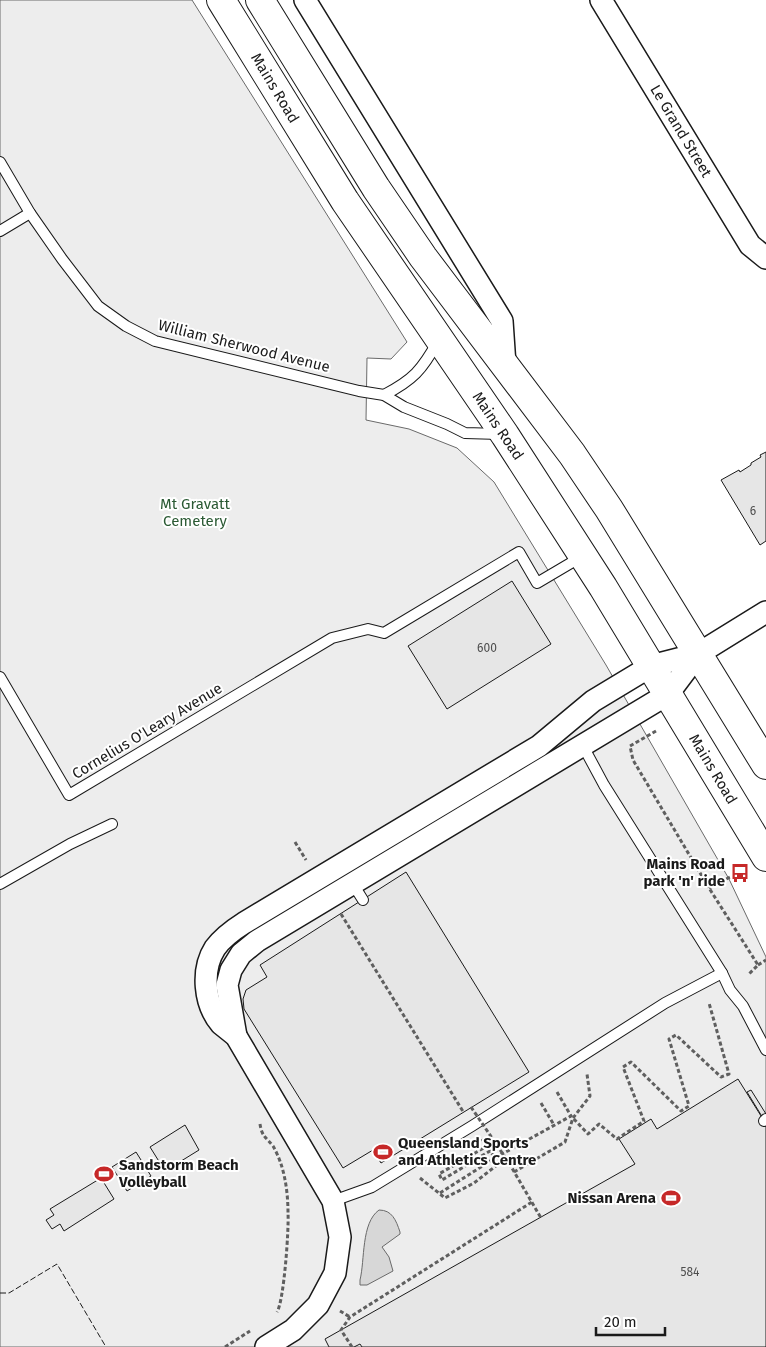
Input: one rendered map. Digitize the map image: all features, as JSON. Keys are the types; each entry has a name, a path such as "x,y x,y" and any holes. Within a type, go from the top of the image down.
{"main road":[{"name":"Mains Road","path":"221,0 350,209 505,434 651,666 766,857"},
{"path":"260,0 376,188 423,257 572,454 609,509 766,765"}],"street":[{"path":"305,0 502,321 505,365"},
{"name":"Le Grand Street","path":"601,0 750,245 766,258"},
{"path":"266,1347 292,1330 318,1305 335,1273 340,1237 333,1201 236,1036 221,1023 210,1006 206,977 207,967 214,949 227,934 352,883 539,746 592,701 651,666 698,654 766,612"},
{"path":"236,1036 227,985 231,970 241,954 257,941 352,883 668,694 698,654"}],"lane":[{"name":"William Sherwood Avenue","path":"0,162 30,213 62,260 98,306 134,330 155,341 384,396 465,433 505,434"},
{"path":"0,231 30,213"},
{"path":"384,396 409,381 418,372 440,339"},
{"name":"Cornelius O'Leary Avenue","path":"0,677 69,795 332,638 368,629 384,633 519,552 537,583 582,556"},
{"path":"582,746 604,785 722,973 730,990 743,1006 766,1050"},
{"path":"0,884 70,844 112,824"},
{"path":"333,1201 372,1187 472,1126 665,1003 722,973"}],"path":[{"path":"656,731 630,746 633,760 709,888 758,965"},
{"path":"709,888 736,874"},
{"path":"330,897 472,1126 487,1146 439,1174 442,1180 490,1151 495,1158"},
{"path":"749,974 766,960"},
{"path":"557,1092 572,1117 588,1134 600,1124 616,1139 644,1121 622,1067 631,1062 682,1110 689,1106 669,1039 676,1034 721,1078 729,1074 709,1003"},
{"path":"440,1193 495,1158 572,1117 590,1096 587,1074"},
{"path":"540,1102 554,1125"},
{"path":"471,1107 506,1158 541,1218"},
{"path":"514,1172 566,1142 572,1117"},
{"path":"260,1119 263,1136 272,1146 282,1166 289,1215 281,1306 274,1315"},
{"path":"419,1177 445,1198 474,1183 506,1158"},
{"path":"352,1347 341,1330 350,1317 532,1202"},
{"path":"340,1311 350,1317"},
{"path":"225,1347 253,1328"}],"shaded area":[{"name":"Queensland Sports and Athletics Centre","path":"0,0 192,0 407,342 391,359 367,358 366,420 409,429 457,448 494,482 606,665 729,879 766,957 766,1347 0,1347"},
{"path":"379,1210 390,1214 400,1232 400,1234 382,1247 389,1257 393,1271 367,1285 360,1285 366,1233 373,1216"}],"building":[{"path":"766,452 766,541 760,545 721,480 739,470 740,472"},
{"path":"512,581 551,644 447,709 408,646"},
{"path":"406,872 529,1072 381,1163 373,1150 343,1168 244,1009 243,999 246,990 267,977 260,965"},
{"name":"Nissan Arena","path":"738,1079 766,1124 766,1347 362,1347 360,1344 354,1347 329,1347 325,1339 635,1164 619,1139 651,1119 657,1129"},
{"path":"751,1090 766,1114 766,1123 747,1092"},
{"path":"185,1125 199,1150 165,1171 150,1147"},
{"path":"136,1152 151,1176 127,1191 112,1167"},
{"path":"101,1178 114,1199 64,1231 60,1224 52,1229 46,1220 54,1215 50,1209"}],"fence":[{"path":"0,1293 9,1293 57,1264 106,1347"}],"place":[{"name":"Mains Road park 'n' ride","path":"740,873"},
{"name":"Queensland Sports and Athletics Centre","path":"383,1152"},
{"name":"Sandstorm Beach Volleyball","path":"104,1174"},
{"name":"Nissan Arena","path":"671,1198"}],"park label":[{"name":"Mt Gravatt Cemetery","path":"195,512"}]}
